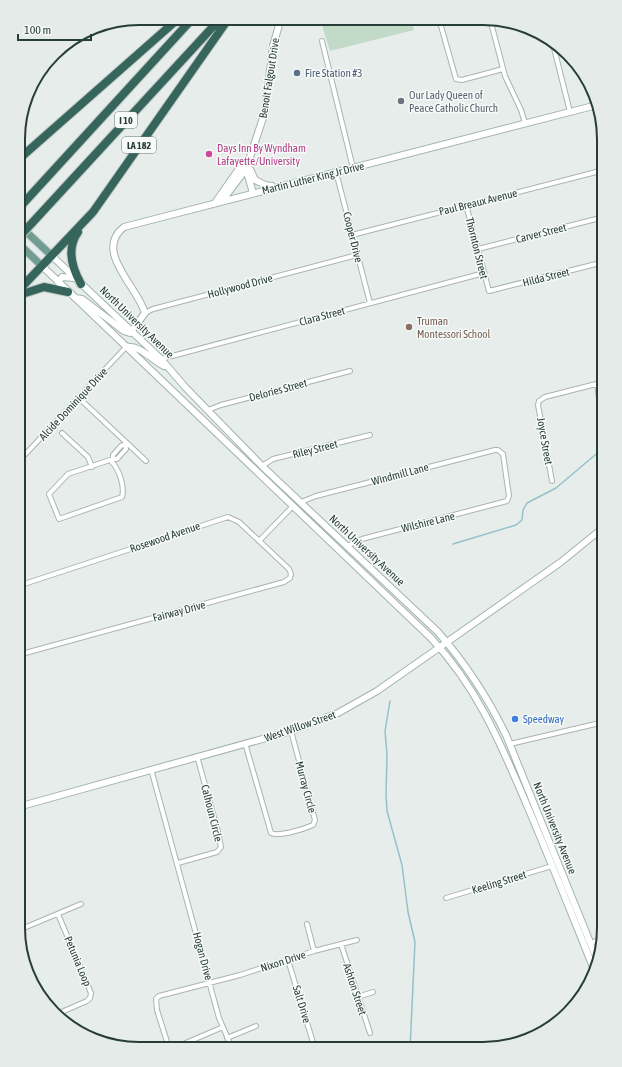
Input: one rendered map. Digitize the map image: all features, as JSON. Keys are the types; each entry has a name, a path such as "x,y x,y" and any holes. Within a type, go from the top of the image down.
{"highway":[{"path":"25,154 171,25"},
{"name":"I 10","path":"25,201 187,25"},
{"name":"I 10","path":"25,231 215,25"},
{"name":"LA 182","path":"42,266 93,212 224,25"},
{"path":"81,284 72,264 72,247 74,238 93,212"},
{"path":"25,284 42,266"},
{"path":"25,293 44,287 71,295"}],"main road":[{"name":"Benoit Falgout Drive","path":"246,169 265,112 273,46 279,25"},
{"name":"Martin Luther King Jr Drive","path":"145,313 140,301 115,259 113,244 116,235 124,227 278,186 592,106"},
{"name":"Benoit Falgout Drive","path":"215,204 243,163 248,160"},
{"path":"248,160 255,180 265,185 278,186"},
{"path":"246,169 253,193"},
{"path":"222,202 246,169"},
{"name":"North University Avenue","path":"25,231 161,359 186,388 262,466 348,546 447,642 482,692 510,744 594,952"},
{"name":"North University Avenue","path":"25,250 440,647 474,694 491,723 591,963"},
{"path":"58,282 62,277 74,278"},
{"path":"71,295 82,299 126,332 132,331 145,313"},
{"path":"126,347 138,349 168,368"},
{"path":"165,383 181,390 186,388"},
{"path":"198,415 208,410"},
{"name":"West Willow Street","path":"25,805 291,731 338,713 360,701 440,647 561,562 597,533"},
{"path":"340,550 348,546"}],"street":[{"path":"441,25 456,79 462,80 503,69"},
{"path":"492,26 503,69 521,110 525,123"},
{"path":"322,41 353,168"},
{"path":"555,52 570,112"},
{"name":"Cooper Drive","path":"336,172 370,303"},
{"name":"Paul Breaux Avenue","path":"352,235 597,172"},
{"name":"Thornton Street","path":"466,205 489,291"},
{"name":"Carver Street","path":"478,249 597,218"},
{"name":"Hollywood Drive","path":"145,313 153,309 358,255"},
{"name":"Hilda Street","path":"489,291 597,264"},
{"name":"Clara Street","path":"161,359 484,273"},
{"name":"Alcide Dominique Drive","path":"25,455 126,347"},
{"name":"Delories Street","path":"208,410 221,405 350,371"},
{"name":"Joyce Street","path":"552,481 538,405 539,401 545,397 597,384"},
{"path":"79,398 126,444 146,461"},
{"path":"62,433 88,457 92,467"},
{"name":"Riley Street","path":"262,466 273,459 370,434"},
{"path":"126,444 121,446 116,451 112,460 124,489 122,497 59,519 49,494 68,474 112,460 117,459 126,449 126,444"},
{"name":"Windmill Lane","path":"300,502 323,494 495,450 500,450"},
{"name":"Wilshire Lane","path":"348,546 362,539 507,501 504,457 500,450"},
{"path":"116,451 121,454"},
{"path":"259,541 293,506"},
{"name":"Rosewood Avenue","path":"25,584 224,517 231,517 235,519 259,541"},
{"name":"Fairway Drive","path":"25,653 288,580 292,574 289,569 259,541"},
{"path":"510,744 597,723"},
{"name":"Murray Circle","path":"245,743 271,833 277,835 301,829 313,825 315,820 291,731"},
{"name":"Calhoun Circle","path":"178,863 217,852 221,847 220,838 197,756"},
{"path":"151,769 178,863"},
{"name":"Hogan Drive","path":"178,863 210,983 229,1042"},
{"name":"Keeling Street","path":"446,898 552,866"},
{"path":"25,927 80,904"},
{"name":"Petunia Loop","path":"58,914 91,993 90,998 87,1000 63,1012"},
{"path":"306,924 314,951"},
{"name":"Nixon Drive","path":"167,1042 157,1010 156,999 163,994 210,983 314,951 357,940"},
{"path":"591,943 596,941"},
{"name":"Ashton Street","path":"341,944 370,1033"},
{"name":"Salt Drive","path":"288,960 313,1042"},
{"path":"358,997 373,992"},
{"path":"227,1038 256,1026"},
{"path":"188,1042 223,1027"}],"green space":[{"path":"322,25 413,25 414,30 330,51"}],"waterway":[{"path":"453,544 516,525 522,520 523,510 527,503 556,488 597,453"},
{"path":"390,701 385,731 387,755 387,811 402,865 408,912 415,942 410,1042"}],"place":[{"name":"Fire Station #3","path":"297,73"},
{"name":"Our Lady Queen of Peace Catholic Church","path":"401,101"},
{"name":"Days Inn By Wyndham Lafayette/University","path":"209,154"},
{"name":"Truman Montessori School","path":"409,327"},
{"name":"Speedway","path":"515,719"}]}
